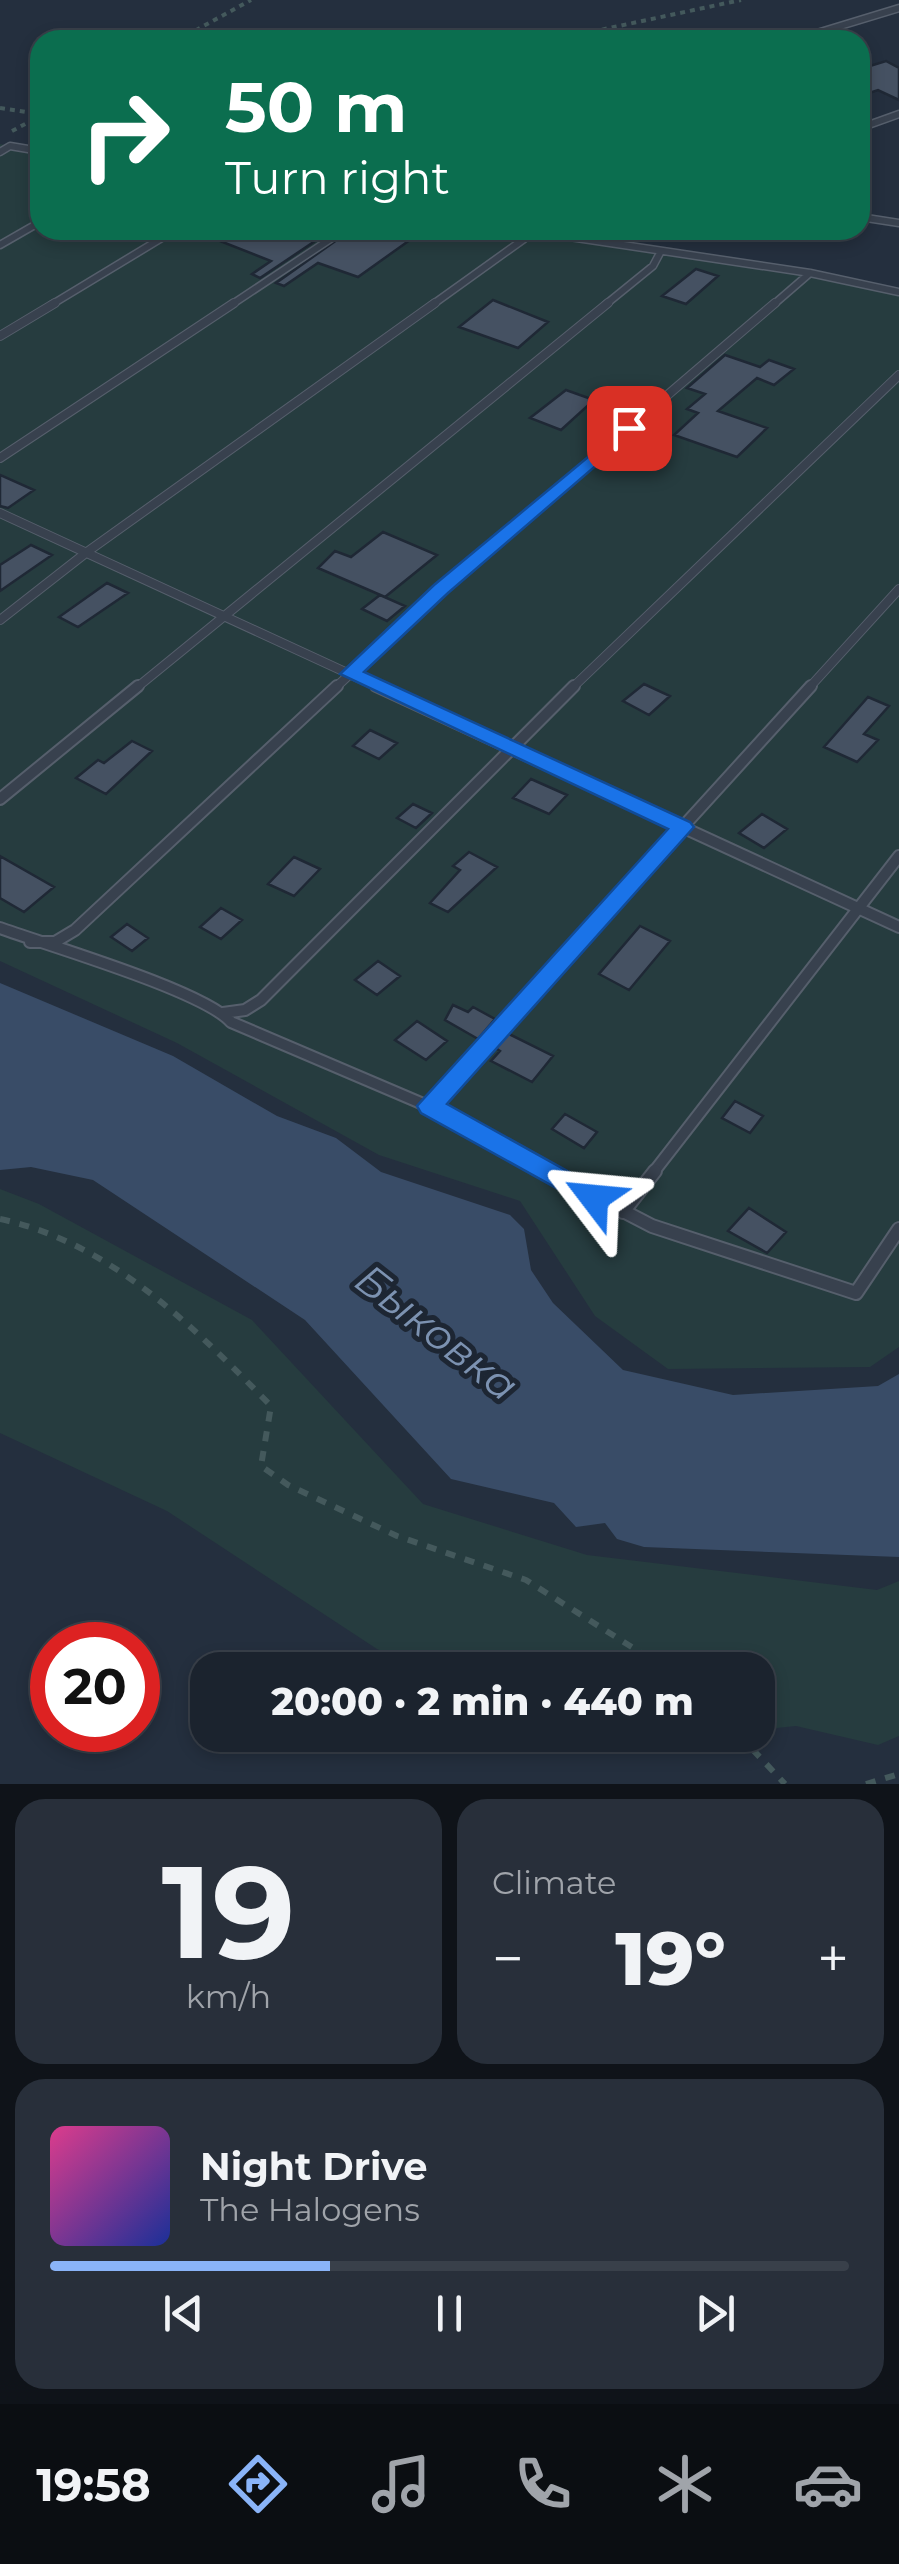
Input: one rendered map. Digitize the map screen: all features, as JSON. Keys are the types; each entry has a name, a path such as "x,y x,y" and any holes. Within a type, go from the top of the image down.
{"lane":[{"path":"827,30 899,8"},
{"path":"870,124 899,114"},
{"path":"0,152 10,146 30,149"},
{"path":"870,219 899,222"},
{"path":"0,246 30,228"},
{"path":"0,336 159,240"},
{"path":"0,458 329,240"},
{"path":"0,620 87,552 523,240"},
{"path":"590,240 810,273 899,292"},
{"path":"0,799 653,266 661,251"},
{"path":"30,942 55,942 75,930 441,589 810,273"},
{"path":"223,1013 245,1010 261,1000 509,748 899,374"},
{"path":"0,513 899,927"},
{"path":"430,1106 899,590"},
{"path":"623,1212 899,856"},
{"path":"0,928 30,942 115,967 223,1013 231,1022 430,1106 623,1212 726,1252 856,1293 899,1229"}],"path":[{"path":"196,30 250,0"},
{"path":"600,30 740,0"},
{"path":"0,108 30,113"},
{"path":"5,135 30,121"},
{"path":"0,1219 26,1221 90,1253 184,1323 238,1372 271,1406 261,1466 288,1485 397,1536 526,1580 640,1652"},
{"path":"755,1752 785,1784"},
{"path":"866,1784 899,1774"}],"green space":[{"path":"0,144 30,149 30,240 594,240 899,290 899,1347 870,1367 668,1369 595,1316 520,1201 379,1155 177,1043 0,961"},
{"path":"0,1189 39,1204 252,1320 423,1504 587,1555 877,1590 899,1581 899,1736 878,1745 796,1726 775,1728 775,1652 384,1652 167,1511 0,1433"}],"water":[{"name":"Быковка","path":"0,983 173,1056 277,1116 336,1138 381,1172 510,1215 524,1229 531,1270 553,1303 623,1370 733,1395 878,1386 899,1374 899,1557 644,1547 617,1539 605,1523 576,1527 554,1503 451,1479 305,1320 93,1180 31,1167 0,1170"}],"building":[{"path":"886,61 899,68 899,100 878,90 870,93 870,66"},
{"path":"217,240 317,240 260,278 252,274 271,261"},
{"path":"337,240 410,240 358,277 318,263 284,286 276,283"},
{"path":"696,269 718,276 686,304 662,296"},
{"path":"493,300 548,322 518,348 459,327"},
{"path":"725,355 760,367 769,360 794,369 774,385 757,378 718,411 767,428 737,457 674,435 698,413 687,409 705,394 687,388"},
{"path":"566,390 594,400 561,430 530,418"},
{"path":"0,475 34,490 8,508 0,506"},
{"path":"383,532 437,555 385,597 318,568 335,551 351,557"},
{"path":"31,545 52,555 0,591 0,565"},
{"path":"107,583 128,593 78,627 59,617"},
{"path":"380,595 405,606 387,621 362,609"},
{"path":"644,684 670,696 649,715 623,701"},
{"path":"868,697 889,706 864,734 878,740 857,762 824,747"},
{"path":"370,730 397,743 379,759 353,746"},
{"path":"132,741 152,751 106,794 76,778 98,760 104,763"},
{"path":"531,779 567,795 549,814 513,798"},
{"path":"413,804 432,813 416,828 397,818"},
{"path":"762,814 787,829 764,848 739,833"},
{"path":"469,852 497,867 448,912 430,903 460,870 453,866"},
{"path":"0,856 54,887 24,912 0,898"},
{"path":"294,857 320,869 294,896 268,884"},
{"path":"221,908 242,920 221,939 200,927"},
{"path":"127,924 148,938 132,951 111,937"},
{"path":"640,926 670,941 629,990 599,974"},
{"path":"378,961 400,976 377,995 355,980"},
{"path":"453,1005 468,1012 473,1007 495,1019 478,1039 445,1020"},
{"path":"417,1021 447,1041 426,1060 395,1040"},
{"path":"507,1033 553,1056 532,1082 491,1061 500,1051 494,1047"},
{"path":"735,1101 763,1116 750,1133 722,1118"},
{"path":"565,1114 597,1132 584,1148 552,1129"},
{"path":"749,1208 786,1232 767,1253 728,1231"}],"route":[{"path":"594,1198 430,1106 682,827 350,674 441,589 629,428"}]}
